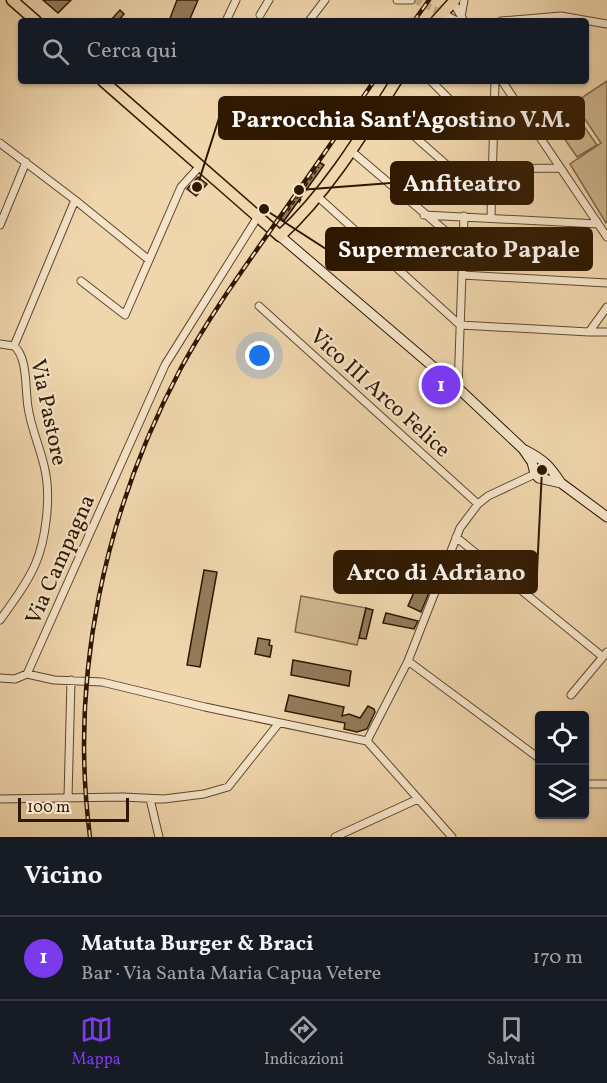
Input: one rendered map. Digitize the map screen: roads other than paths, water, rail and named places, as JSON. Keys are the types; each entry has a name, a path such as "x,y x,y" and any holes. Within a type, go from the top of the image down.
{"main road":[{"path":"12,0 33,18"},
{"path":"439,17 457,1"},
{"path":"106,84 257,218 458,388 523,449 539,478 561,483"},
{"path":"280,236 316,196 351,150 394,84"},
{"path":"523,449 543,460 551,467 561,483 607,517"}],"street":[{"path":"227,18 236,0"},
{"path":"260,15 269,0"},
{"path":"311,18 325,0"},
{"path":"397,0 411,0"},
{"path":"457,1 460,18"},
{"path":"537,18 561,16 572,18"},
{"path":"589,21 607,24"},
{"path":"434,84 450,100"},
{"path":"491,218 495,84"},
{"path":"504,84 607,237"},
{"path":"380,106 448,166"},
{"path":"0,143 149,260"},
{"path":"351,150 424,215 463,246"},
{"path":"0,225 26,162"},
{"path":"81,281 126,315 181,187 199,167"},
{"path":"493,169 560,168"},
{"path":"316,196 460,325 607,332"},
{"path":"0,344 14,346 75,200"},
{"path":"424,215 598,224"},
{"path":"458,388 464,216"},
{"name":"Via Campagna","path":"27,674 165,365 257,218"},
{"path":"462,275 607,283"},
{"name":"Vico III Arco Felice","path":"259,306 478,504"},
{"path":"589,332 607,307"},
{"name":"Via Pastore","path":"0,620 36,564 47,516 46,471 29,413 24,364 19,350 14,346"},
{"path":"367,741 408,661 460,528 478,504 488,496 535,474"},
{"path":"456,537 605,654 571,695"},
{"path":"408,661 535,755"},
{"path":"0,678 15,679 27,674 38,678 102,682 367,741 452,837"},
{"path":"68,798 71,680"},
{"path":"0,799 150,799 204,794 228,787 279,723"},
{"path":"589,784 607,784"},
{"path":"150,799 159,837"},
{"path":"334,837 418,799"}],"tunnel":[{"path":"415,0 442,13"}],"railway":[{"path":"416,18 429,0"},
{"path":"90,837 85,776 85,715 90,655 99,595 113,537 132,479 154,423 181,368 202,333 235,281 372,84"}],"place":[{"name":"Parrocchia Sant'Agostino V.M.","path":"197,187"},
{"name":"Anfiteatro","path":"299,190"},
{"name":"Supermercato Papale","path":"264,209"},
{"name":"Matuta Burger & Braci","path":"441,385"},
{"name":"Arco di Adriano","path":"542,470"}]}
